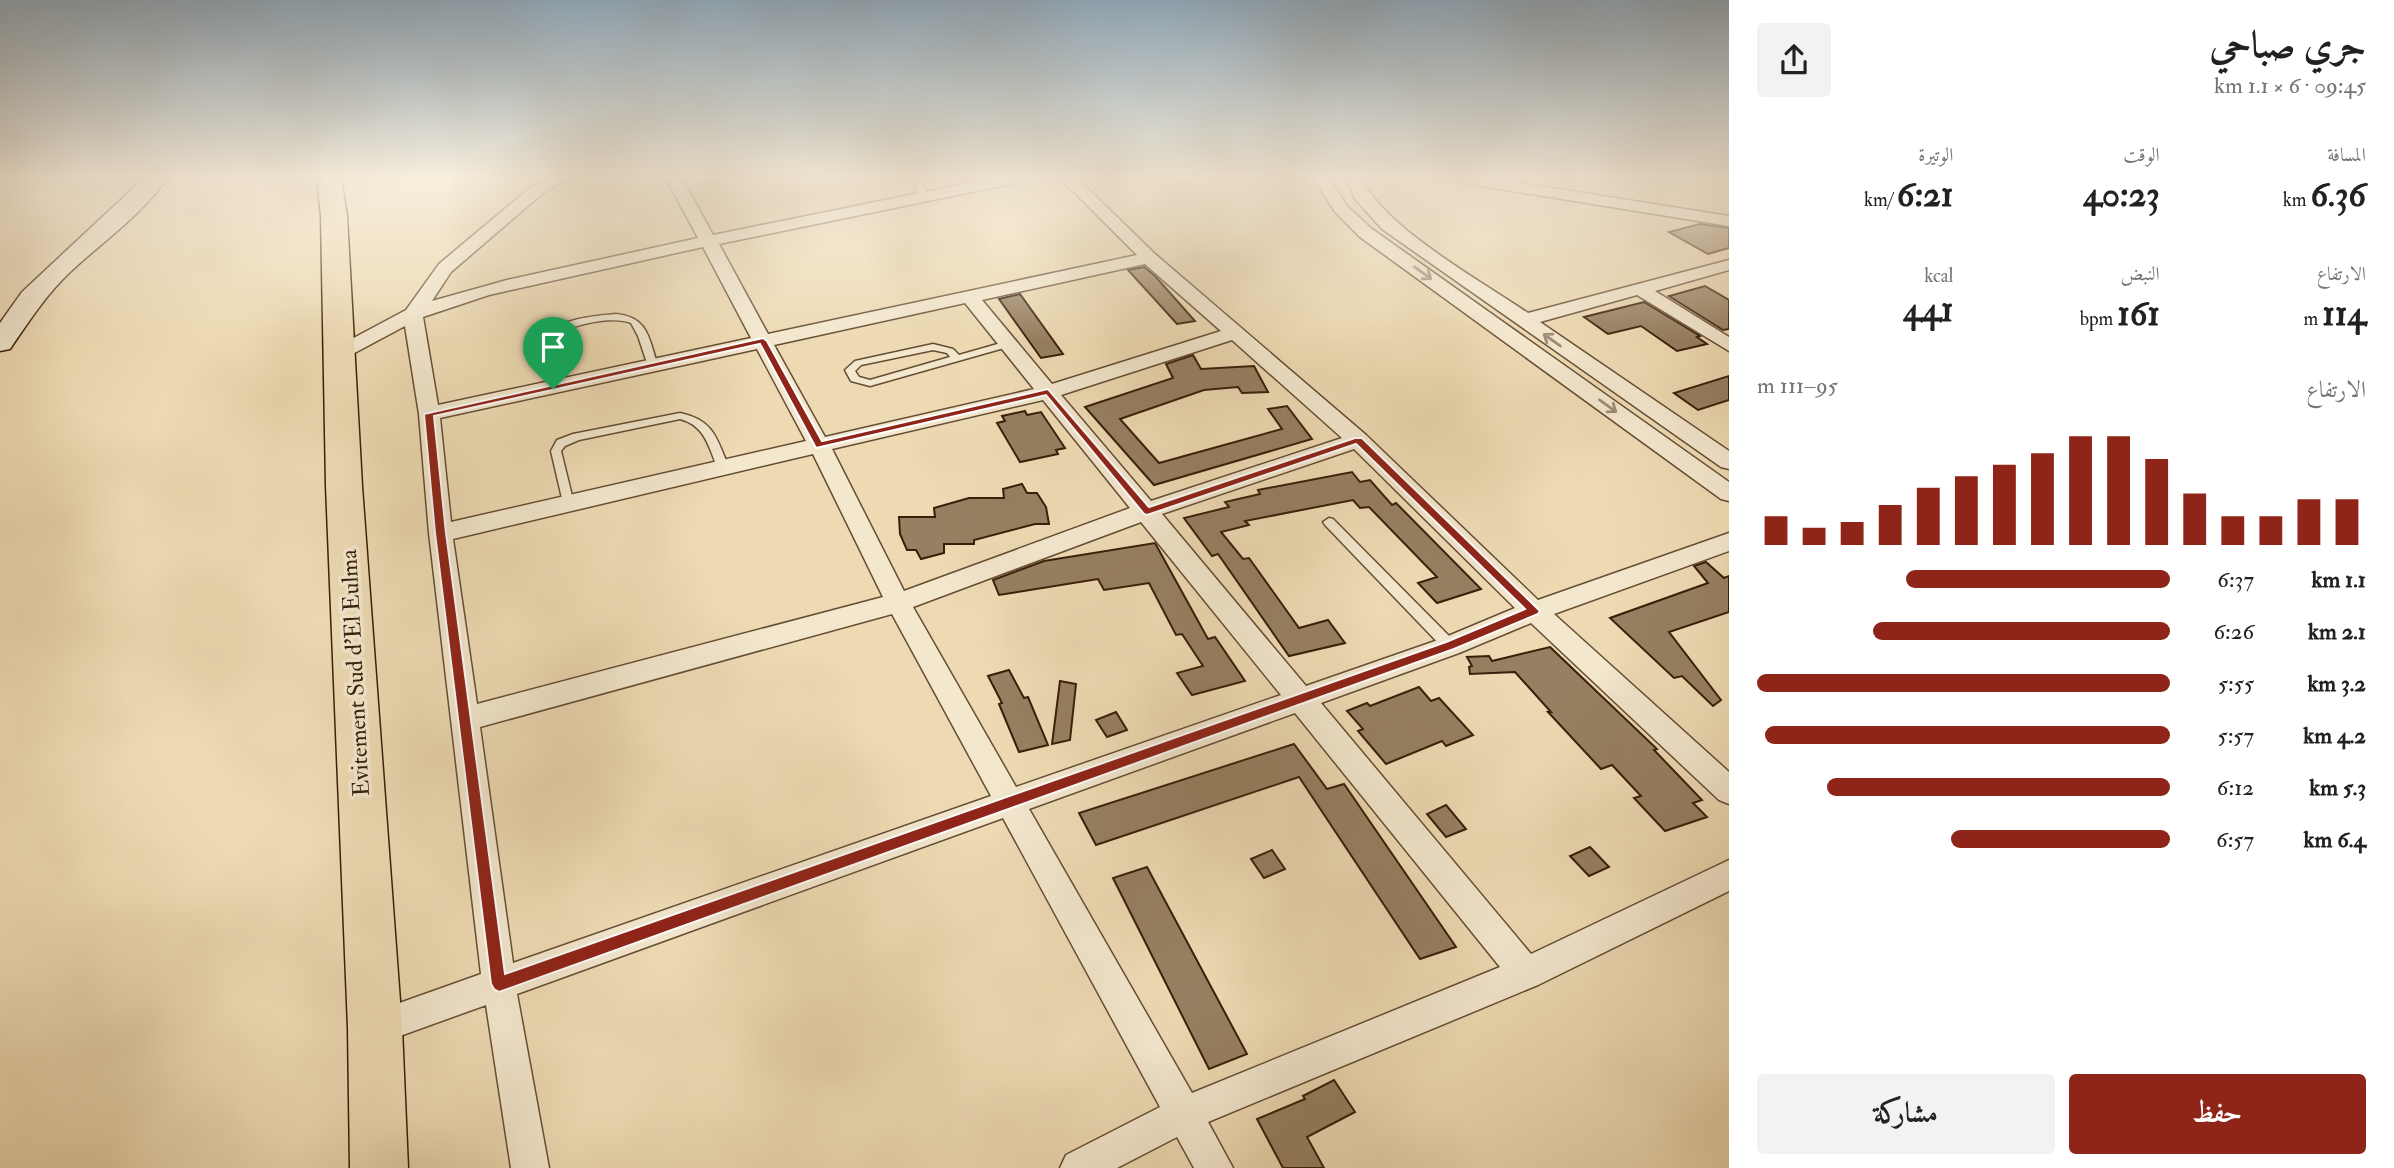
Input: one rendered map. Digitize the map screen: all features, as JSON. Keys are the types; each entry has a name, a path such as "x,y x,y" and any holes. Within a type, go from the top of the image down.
{"main road":[{"name":"Evitement Sud d'El Eulma","path":"333,233 345,500 375,1028 379,1168"}],"street":[{"path":"0,343 8,323 101,233"},
{"path":"487,233 445,268 413,314 429,414 441,533 499,984 530,1168"},
{"path":"703,233 819,445 898,603 1214,1168"},
{"path":"340,353 433,305 737,233"},
{"path":"1124,233 1149,258 1358,440 1534,611 1729,791"},
{"path":"1365,233 1729,493"},
{"path":"1397,233 1729,462"},
{"path":"429,414 553,389 968,295 1149,258"},
{"path":"1524,320 1729,265"},
{"path":"1638,288 1729,345"},
{"path":"968,295 1526,973"},
{"path":"441,533 1048,392 1236,333"},
{"path":"466,719 898,603 1147,511 1358,440"},
{"path":"375,1028 1450,646 1534,611 1729,542"},
{"path":"1079,1168 1184,1114 1526,973 1729,875"}],"lane":[{"path":"553,389 547,337 553,330 564,326 619,316 630,318 636,324 653,366"},
{"path":"956,358 950,351 933,347 858,363 850,370 855,379 870,383 1008,344"},
{"path":"568,504 556,451 561,443 577,437 680,416 694,418 706,428 723,468"},
{"path":"1329,522 1450,646"}],"building":[{"path":"1670,233 1729,233 1729,248 1708,254"},
{"path":"1144,267 1195,321 1177,324 1128,270"},
{"path":"1705,286 1729,300 1729,329 1723,330 1669,296"},
{"path":"1020,294 1063,354 1041,358 999,299"},
{"path":"1644,302 1700,336 1697,337 1707,344 1677,351 1641,326 1608,334 1584,317"},
{"path":"1193,355 1201,369 1254,366 1268,392 1242,393 1238,387 1204,390 1120,419 1159,463 1282,429 1268,409 1287,406 1312,439 1154,485 1085,407 1173,378 1166,364"},
{"path":"1729,376 1729,400 1698,410 1674,393"},
{"path":"1025,411 1027,415 1041,412 1065,448 1056,450 1058,454 1020,462 997,423 1005,421 1002,416"},
{"path":"1352,472 1360,482 1370,480 1392,505 1396,503 1481,589 1437,603 1418,583 1437,577 1369,507 1360,508 1353,500 1245,521 1249,525 1221,532 1243,559 1249,558 1299,628 1328,620 1345,643 1289,656 1218,554 1212,556 1184,518 1229,507 1225,502 1260,494 1258,490"},
{"path":"1022,484 1027,493 1037,493 1046,507 1049,524 1035,524 974,540 974,544 944,544 944,553 921,559 916,550 907,550 900,534 899,517 935,517 934,508 969,498 1004,498 1003,489"},
{"path":"1155,543 1208,639 1215,637 1245,681 1192,695 1177,673 1203,666 1182,634 1176,635 1149,583 1104,590 1098,579 999,595 993,580 1044,561"},
{"path":"1706,562 1724,578 1729,576 1729,612 1669,632 1721,700 1713,706 1682,676 1674,678 1610,618 1708,583 1694,566"},
{"path":"1550,647 1657,749 1654,750 1702,800 1693,803 1707,817 1665,831 1634,798 1641,796 1612,765 1601,769 1515,672 1470,674 1469,667 1472,666 1467,657 1489,656 1492,661"},
{"path":"1009,670 1024,698 1028,697 1048,745 1019,752 999,704 1002,703 988,676"},
{"path":"1060,681 1076,684 1070,740 1052,744"},
{"path":"1419,687 1431,701 1439,698 1473,735 1446,746 1442,741 1386,764 1358,731 1363,729 1347,711 1367,703 1370,706"},
{"path":"1116,712 1127,730 1107,737 1096,720"},
{"path":"1294,744 1327,789 1344,784 1456,947 1420,959 1299,777 1096,845 1079,813"},
{"path":"1446,805 1466,829 1446,837 1427,814"},
{"path":"1590,847 1609,867 1589,876 1570,856"},
{"path":"1272,850 1285,869 1264,878 1251,859"},
{"path":"1147,867 1247,1054 1209,1069 1113,878"},
{"path":"1334,1080 1355,1112 1307,1137 1324,1168 1283,1168 1257,1119 1305,1099 1303,1096"}],"route":[{"path":"763,341 819,445 1048,392 1147,511 1358,440 1534,611 1450,646 499,984 441,533 429,414 553,389 763,341"}]}
